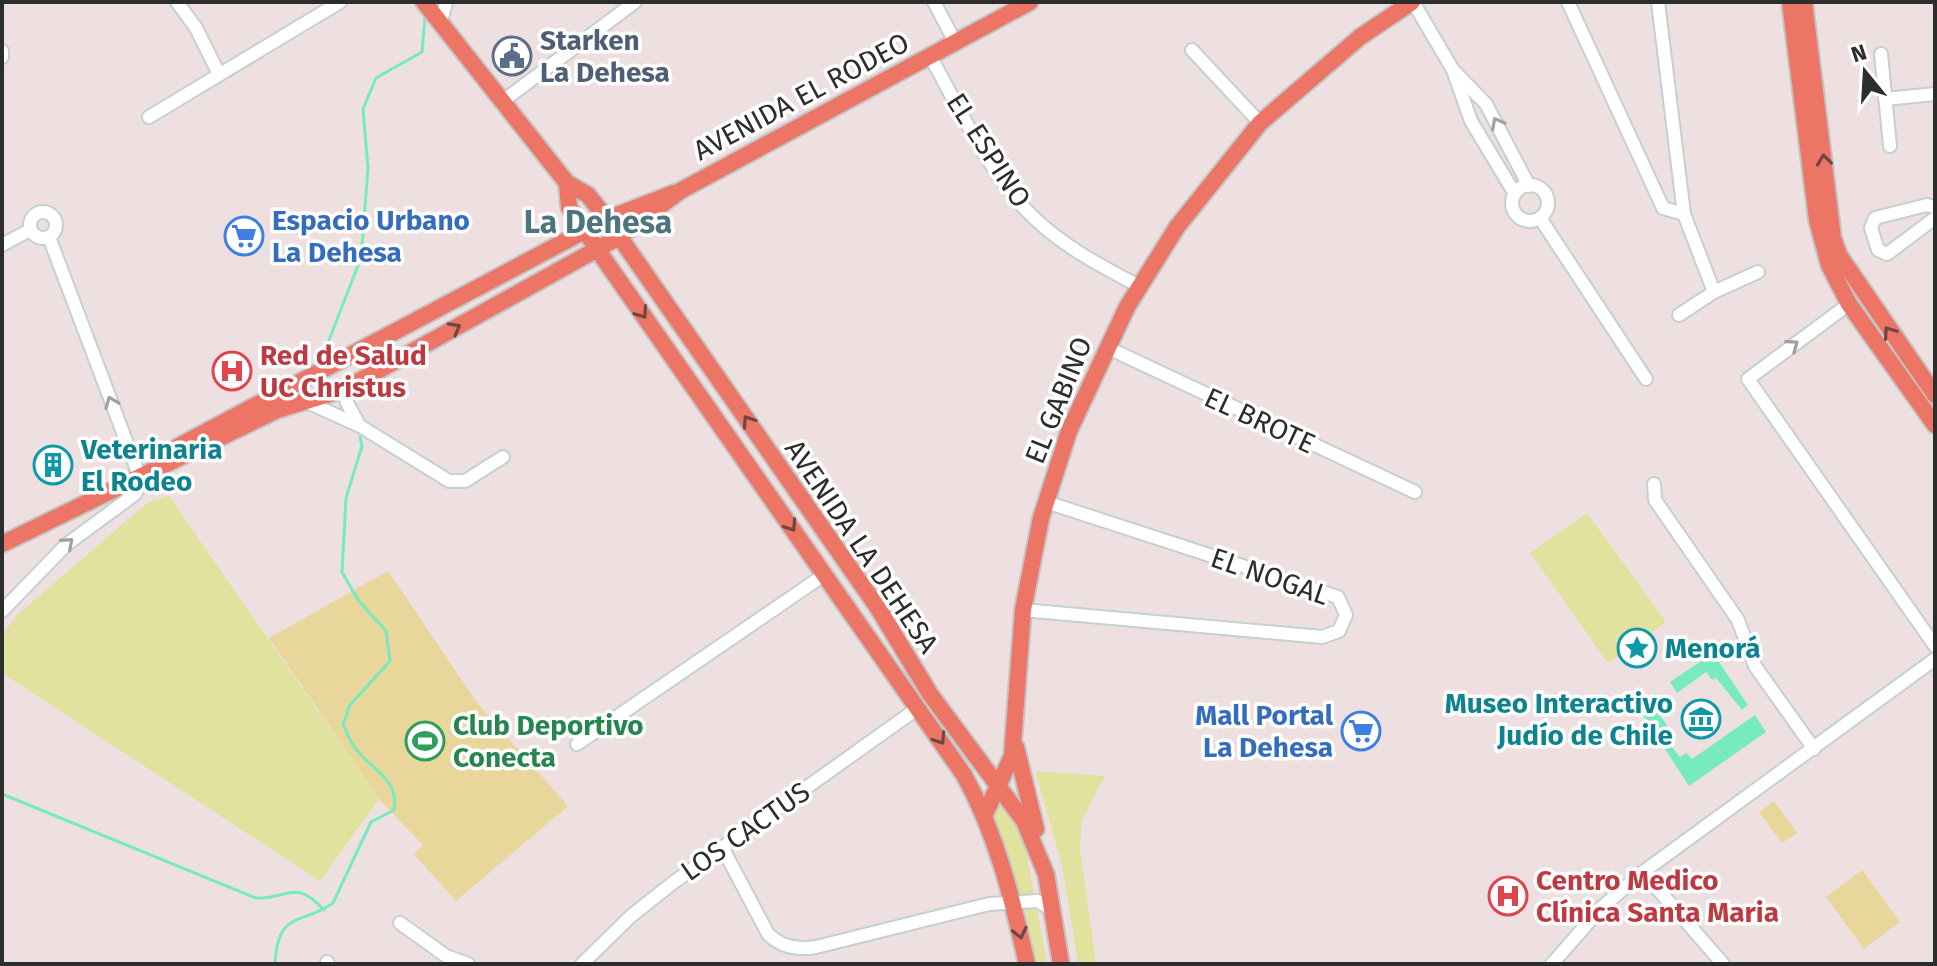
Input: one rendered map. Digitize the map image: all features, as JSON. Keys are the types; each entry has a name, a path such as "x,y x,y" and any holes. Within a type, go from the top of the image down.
{"main road":[{"name":"AVENIDA LA DEHESA","path":"424,2 567,183 588,195 607,219 878,608 930,694 1024,821 1046,874 1061,964"},
{"name":"AVENIDA EL RODEO","path":"157,466 179,446 585,230 680,191 1030,2"},
{"name":"EL GABINO","path":"985,814 1012,756 1023,610 1046,502 1069,431 1106,347 1139,286 1182,220 1260,123 1360,37 1412,2"},
{"path":"1790,2 1817,220 1829,265 1849,304 1935,425"},
{"path":"1804,2 1839,255 1935,395"},
{"name":"AVENIDA LA DEHESA","path":"567,183 569,207 597,249 957,765 985,814 1013,901 1027,964"},
{"name":"AVENIDA EL RODEO","path":"2,544 277,410 345,389 619,237 680,191"},
{"path":"485,284 495,287 500,294 490,309"},
{"name":"EL GABINO","path":"1015,740 1020,777 1046,874"}],"street":[{"path":"177,2 196,28 219,74"},
{"path":"149,117 340,2"},
{"path":"441,22 446,2"},
{"path":"503,101 635,2"},
{"path":"934,2 955,42"},
{"path":"1412,2 1453,70 1471,121 1515,194 1513,206 1518,216 1529,221 1540,218 1547,210 1548,200 1543,191 1529,186 1486,104 1453,70"},
{"path":"1568,2 1663,208 1684,214"},
{"path":"1658,2 1684,214 1714,292"},
{"path":"1192,50 1260,123"},
{"path":"1881,54 1890,146"},
{"name":"EL ESPINO","path":"930,56 996,170 1026,210 1067,246 1139,286"},
{"path":"1885,99 1935,94"},
{"path":"1515,194 1529,186"},
{"path":"1935,207 1927,205 1875,218 1871,228 1878,250 1882,254 1890,253 1935,218"},
{"path":"2,611 7,599 66,545 135,494 139,487 139,475 49,237 56,223 45,212 31,219 30,230 35,236 49,237"},
{"path":"1540,218 1646,379"},
{"path":"2,245 30,230"},
{"path":"1679,315 1714,292 1758,272"},
{"path":"1849,304 1748,379 1935,646"},
{"name":"EL BROTE","path":"1106,347 1415,492"},
{"path":"345,389 347,403 360,426"},
{"path":"307,402 360,426 454,482 469,479 503,457"},
{"path":"1654,484 1655,500 1738,620 1755,666 1814,749"},
{"name":"EL NOGAL","path":"1023,610 1322,637 1339,631 1346,615 1338,597 1046,502"},
{"path":"577,744 824,575"},
{"path":"1552,964 1601,908 1643,872 1935,659"},
{"name":"LOS CACTUS","path":"582,964 631,916 722,847 918,708"},
{"path":"722,847 768,934 776,942 792,948 816,947 1013,901 1038,901 1053,911"},
{"path":"1643,872 1723,964"},
{"path":"400,923 446,956 468,964"}],"shaded area":[{"path":"169,496 379,799 320,881 2,673 2,635 17,615 147,503"},
{"path":"1587,513 1666,622 1608,663 1530,553"},
{"name":"Club Deportivo Conecta","path":"388,571 478,704 568,806 456,901 414,854 423,845 379,799 269,638"},
{"path":"1713,653 1748,705 1742,710 1716,678 1712,680 1706,672 1677,693 1670,682"},
{"path":"1656,693 1663,703 1656,709 1674,736 1668,742 1680,757 1686,753 1692,759 1755,715 1766,732 1689,786 1636,705"},
{"path":"1035,771 1105,776 1082,821 1080,849 1096,964 1078,964 1062,865"},
{"path":"996,794 1022,828 1047,964 1037,964 1024,905 990,814"},
{"path":"1774,801 1797,833 1782,843 1759,812"},
{"path":"1862,870 1900,922 1864,949 1826,897"}],"waterway":[{"path":"324,353 361,258 368,168 363,109 376,78 422,52 425,17"},
{"path":"275,964 277,947 286,927 333,903 371,822 394,810 393,790 355,748 343,725 350,705 390,661 386,631 358,600 342,572 346,498 362,446 360,437"},
{"path":"2,794 256,898 298,892 314,900 324,910"}],"place":[{"name":"Starken La Dehesa","path":"512,56"},
{"name":"Espacio Urbano La Dehesa","path":"244,236"},
{"name":"Red de Salud UC Christus","path":"232,371"},
{"name":"Veterinaria El Rodeo","path":"53,465"},
{"name":"Menorá","path":"1637,648"},
{"name":"Museo Interactivo Judío de Chile","path":"1701,719"},
{"name":"Mall Portal La Dehesa","path":"1361,731"},
{"name":"Club Deportivo Conecta","path":"425,741"},
{"name":"Centro Medico Clínica Santa Maria","path":"1508,896"}],"district":[{"name":"La Dehesa","path":"598,222"}]}
